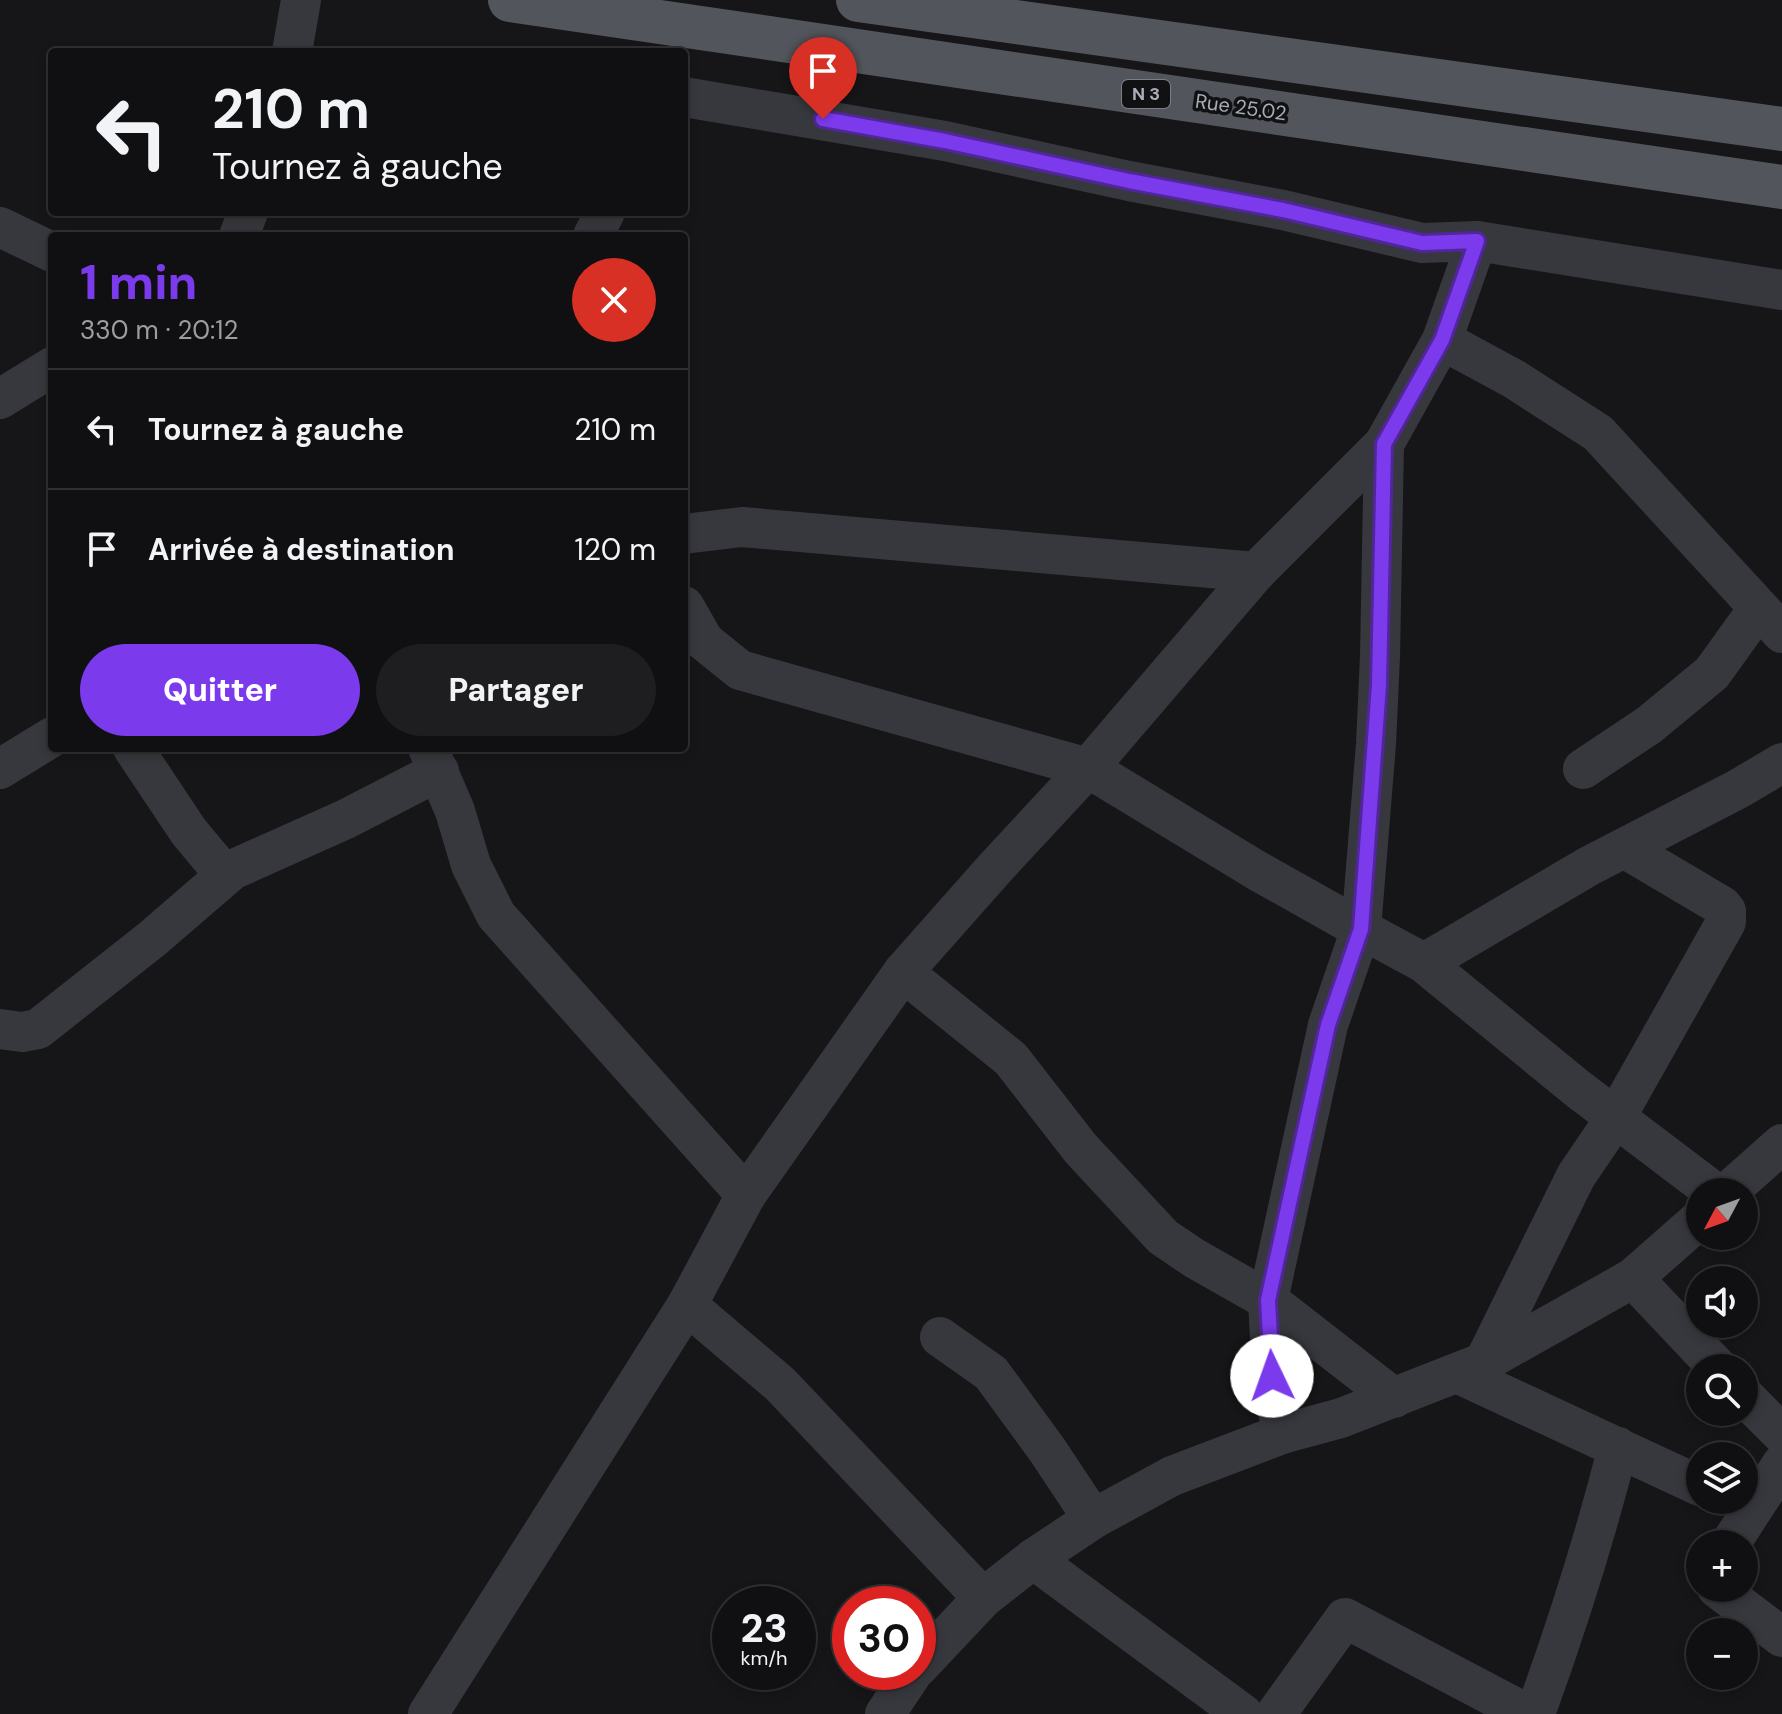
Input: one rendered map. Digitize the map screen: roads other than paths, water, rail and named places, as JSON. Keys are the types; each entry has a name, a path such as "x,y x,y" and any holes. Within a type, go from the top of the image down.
{"main road":[{"name":"Rue 25.02","path":"510,0 1782,187"},
{"path":"858,0 1782,129"}],"street":[{"path":"293,48 301,0"},
{"path":"688,98 945,141 1283,210 1422,243 1477,241 1782,290"},
{"path":"0,227 48,250"},
{"path":"428,1714 687,1305 746,1195 903,972 1088,768 1256,572 1384,444 1442,340 1477,241"},
{"path":"1442,340 1514,379 1598,433 1770,621 1649,725 1583,769"},
{"path":"0,399 48,369"},
{"path":"1282,1434 1272,1376 1268,1300 1328,1025 1361,929 1379,685 1384,444"},
{"path":"688,534 742,527 1256,572"},
{"path":"688,613 704,641 740,670 1088,768 1256,870 1424,963 1578,1089 1696,1178"},
{"path":"0,769 48,739"},
{"path":"136,752 189,832 225,875"},
{"path":"0,1029 22,1032 38,1029 152,939 225,875 346,819 433,760 455,811 471,865 496,915 746,1195"},
{"path":"1424,963 1624,848 1782,763"},
{"path":"1471,1368 1576,1176 1616,1117 1727,916 1722,906 1624,848"},
{"path":"903,972 1005,1052 1081,1149 1163,1237 1268,1300 1394,1398"},
{"path":"1744,1178 1782,1144"},
{"path":"936,1648 983,1598 1033,1559 1093,1519 1172,1476 1282,1434 1341,1418 1471,1368 1633,1278 1686,1231"},
{"path":"1633,1278 1705,1354"},
{"path":"687,1305 780,1384 983,1598"},
{"path":"940,1337 991,1373 1093,1519"},
{"path":"1471,1368 1618,1447 1686,1479"},
{"path":"1758,1410 1782,1434"},
{"path":"1535,1714 1578,1593 1618,1447"},
{"path":"1758,1487 1782,1464"},
{"path":"1033,1559 1243,1714"},
{"path":"1736,1602 1782,1637"},
{"path":"1276,1714 1345,1618 1527,1714"},
{"path":"885,1714 901,1690"}]}
